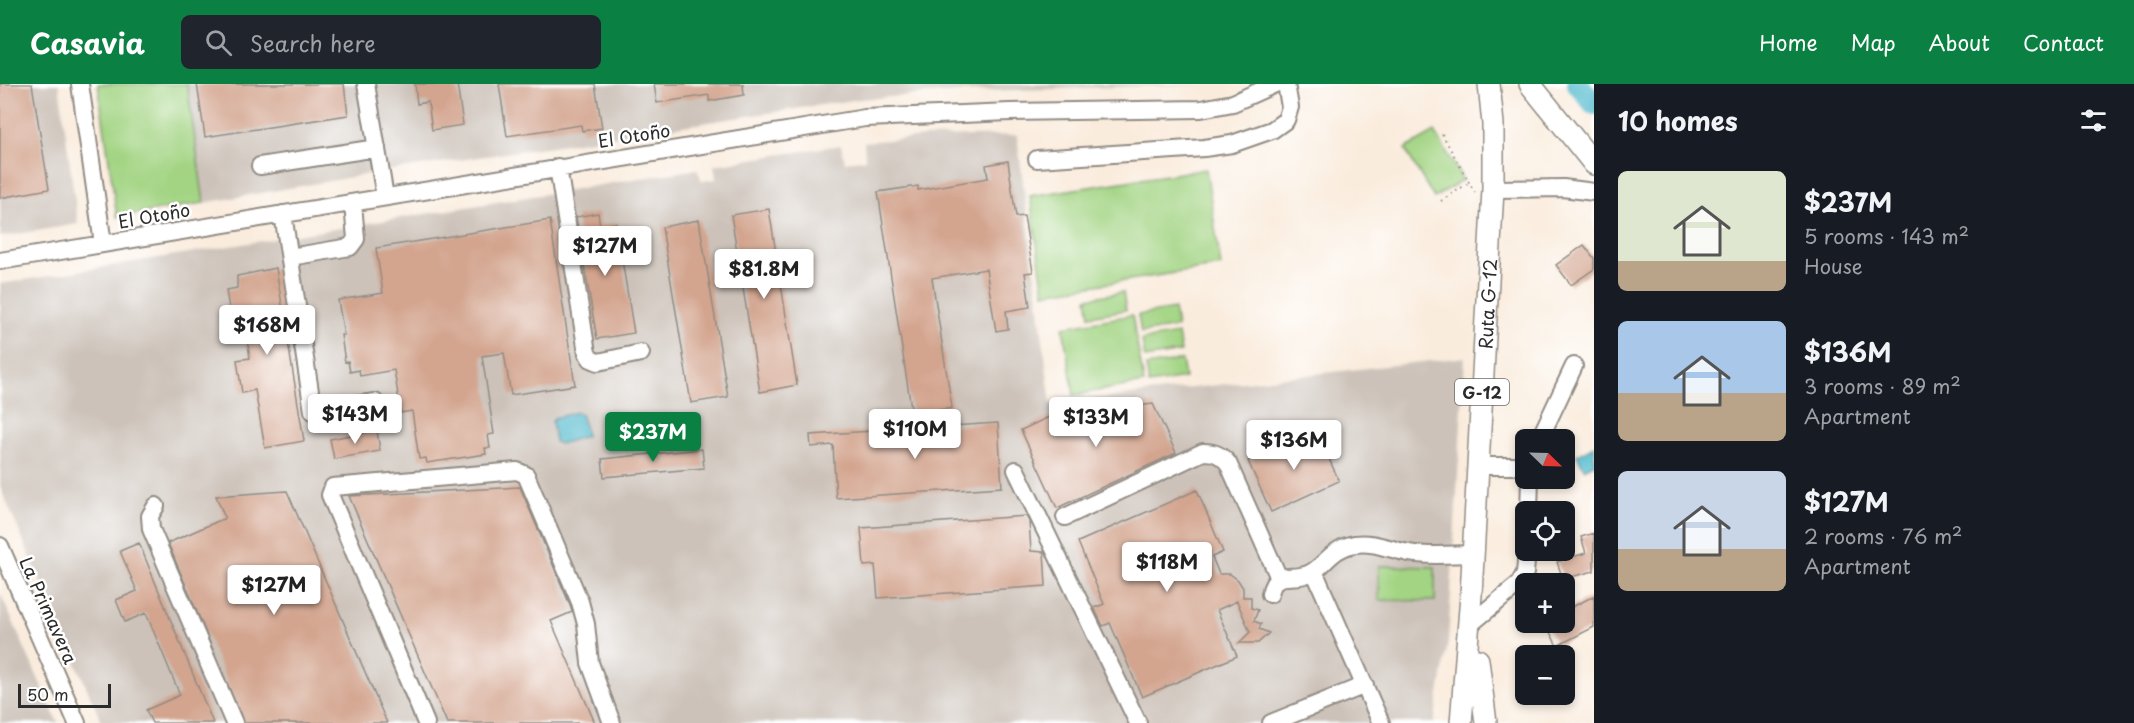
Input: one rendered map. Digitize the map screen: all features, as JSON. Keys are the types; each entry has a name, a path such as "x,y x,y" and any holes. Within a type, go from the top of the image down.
{"main road":[{"name":"Ruta G-12","path":"1461,723 1471,595 1493,189 1493,124 1489,84"},
{"path":"1530,84 1594,165"},
{"name":"Ruta G-12","path":"1471,595 1478,660 1475,723"},
{"path":"1478,660 1486,723"},
{"path":"1452,723 1465,677"}],"street":[{"path":"80,84 103,244"},
{"path":"366,84 385,197"},
{"name":"El Otoño","path":"0,261 558,167 880,116 1218,108 1275,84"},
{"path":"1037,159 1204,148 1232,144 1272,130 1286,120 1290,107 1286,84"},
{"path":"260,166 377,148"},
{"path":"558,167 587,353 591,359 598,362 640,353"},
{"path":"1493,189 1563,188 1594,192"},
{"path":"290,257 350,247 356,239 353,203"},
{"path":"283,214 313,411 375,402"},
{"path":"1544,429 1574,366"},
{"path":"1065,517 1203,452 1213,452 1228,463 1279,578"},
{"path":"1478,466 1515,466"},
{"path":"1016,470 1138,723"},
{"path":"426,723 330,495 333,487 517,471 526,475 580,602 586,624 590,663 612,723"},
{"path":"156,506 150,516 151,529 234,723"},
{"path":"1270,594 1272,585 1279,578 1306,575 1314,571 1336,550 1355,543 1376,544 1411,554 1473,554"},
{"name":"La Primavera","path":"1,549 77,723"},
{"path":"1474,621 1519,584 1526,573 1527,561"},
{"path":"1314,571 1382,723"},
{"path":"1270,723 1365,685"}],"path":[{"path":"1442,134 1475,192 1475,201"},
{"path":"1441,201 1470,182"}],"shaded area":[{"path":"0,84 59,84 78,224 0,237"},
{"path":"187,84 1207,84 959,92 860,99 381,172 204,203"},
{"path":"1017,135 1051,404 1465,357 1448,642 1434,723 102,723 0,487 0,284 697,169 702,181 716,179 714,165 841,145 845,162 865,159 864,142 926,137"},
{"path":"0,593 1,595 58,723 0,723"}],"green space":[{"path":"98,84 187,84 204,203 117,217"},
{"path":"1435,132 1463,180 1434,198 1405,149"},
{"path":"1206,169 1221,266 1044,293 1030,196"},
{"path":"1123,292 1126,310 1090,316 1087,298"},
{"path":"1174,309 1177,327 1141,333 1138,315"},
{"path":"1132,315 1144,383 1074,395 1063,327"},
{"path":"1178,334 1181,352 1145,358 1142,340"},
{"path":"1182,360 1185,378 1149,384 1146,366"},
{"path":"1379,566 1435,567 1435,601 1379,600"}],"water":[{"path":"577,412 582,416 586,436 560,444 555,442 552,422 554,418"},
{"path":"1594,446 1594,464 1584,469 1577,455"}],"building":[{"path":"0,84 32,84 49,189 0,198"},
{"path":"197,84 344,84 348,115 205,137"},
{"path":"415,84 457,84 463,125 432,130 428,102 417,104"},
{"path":"499,84 595,84 602,128 582,131 581,125 507,136"},
{"path":"654,84 743,84 744,95 709,101 709,95 657,103"},
{"path":"1008,161 1016,217 1024,216 1033,272 1025,273 1030,307 1006,311 1008,329 996,331 986,269 932,278 952,408 912,414 878,192 918,186 918,190 988,178 986,165"},
{"path":"769,209 797,385 760,392 731,215"},
{"path":"598,213 600,226 616,223 634,333 597,339 576,217"},
{"path":"550,220 575,385 511,395 504,353 482,356 494,434 488,435 490,448 485,448 486,454 427,463 426,458 419,459 412,411 401,413 394,370 360,376 359,370 350,372 348,361 345,362 341,335 344,335 338,300 383,293 376,248"},
{"path":"699,220 728,397 691,403 662,227"},
{"path":"1584,245 1594,258 1594,269 1571,285 1556,265"},
{"path":"276,268 304,441 265,448 255,390 242,393 237,360 250,358 245,325 232,327 226,290 237,288 237,276"},
{"path":"1153,404 1176,453 1057,508 1021,430 1051,416"},
{"path":"998,423 1002,487 836,498 833,445 811,447 810,435"},
{"path":"377,430 380,451 334,459 330,439"},
{"path":"1316,430 1339,481 1271,512 1248,461"},
{"path":"702,449 704,468 604,477 602,459"},
{"path":"520,487 570,605 572,612 551,621 595,723 447,723 349,496"},
{"path":"1197,490 1223,552 1212,557 1219,574 1230,574 1238,580 1243,588 1243,597 1251,597 1251,608 1258,610 1254,621 1261,624 1259,629 1269,633 1258,643 1239,643 1250,632 1237,601 1217,610 1237,656 1142,697 1110,623 1103,626 1094,608 1104,604 1078,542"},
{"path":"287,491 387,723 244,723 168,543 225,518 216,496"},
{"path":"1026,516 1029,521 1031,551 1044,552 1046,586 878,598 875,565 864,566 861,528"},
{"path":"1594,533 1594,571 1575,576 1575,573 1561,573 1557,562 1575,561 1575,556 1586,553 1581,537"},
{"path":"139,543 213,723 152,723 146,710 180,695 146,613 125,622 116,600 137,591 120,551"},
{"path":"1594,596 1594,627 1556,645 1550,633 1575,633 1575,606"}],"waterway":[{"path":"1578,84 1594,104"}]}
